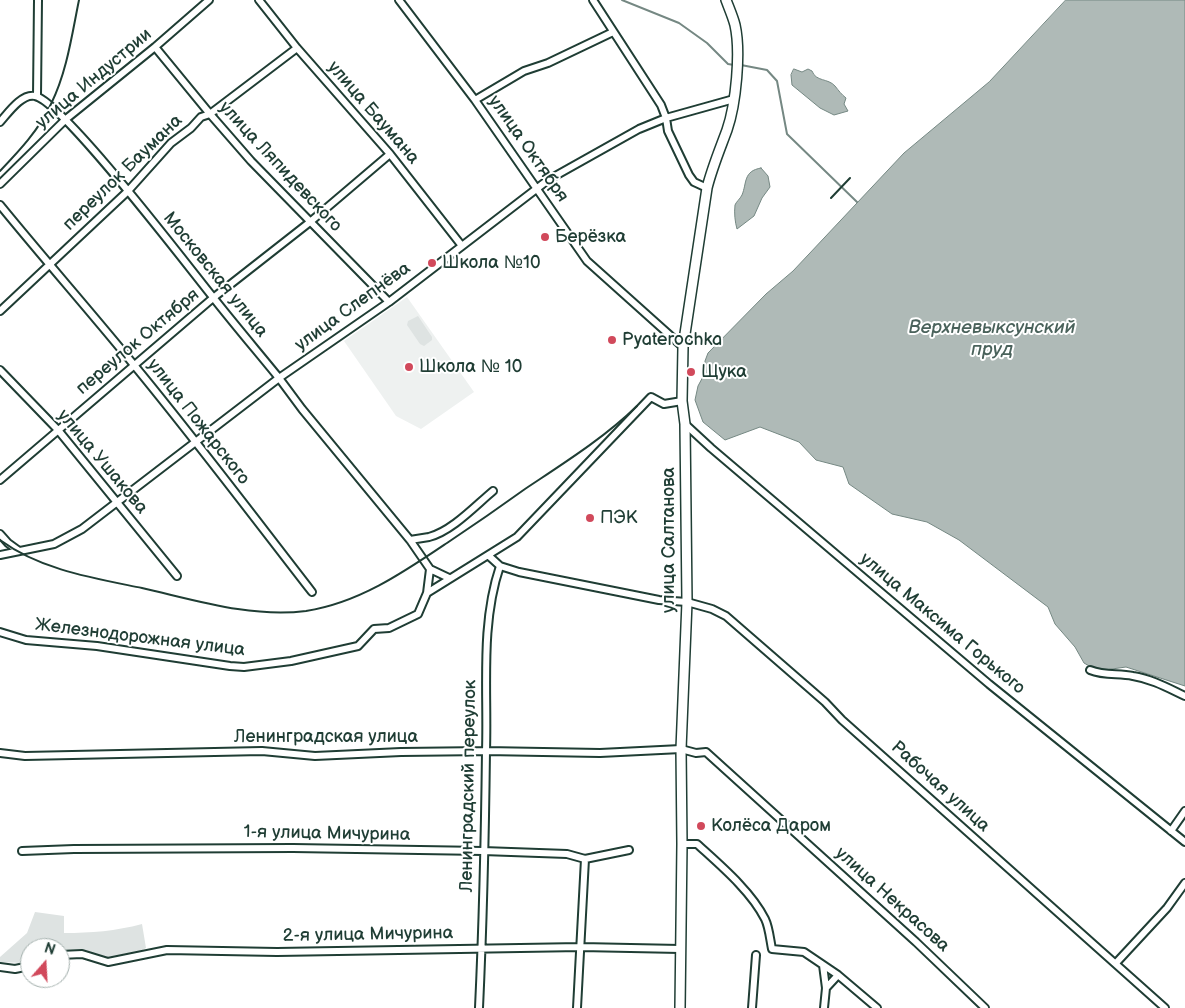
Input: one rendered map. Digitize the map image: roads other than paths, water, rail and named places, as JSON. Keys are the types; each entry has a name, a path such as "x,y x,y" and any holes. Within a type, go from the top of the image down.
{"main road":[{"name":"улица Салтанова","path":"680,1008 681,749 687,602 685,424 682,401 683,347 707,188 727,128 734,99 737,51 735,24 726,0"}],"street":[{"path":"0,122 29,95 37,96 38,0"},
{"name":"улица Индустрии","path":"0,184 66,120 155,48 209,0"},
{"name":"улица Баумана","path":"259,0 297,48 390,154 462,246"},
{"name":"улица Октября","path":"400,0 475,100 587,261 683,347"},
{"path":"593,0 644,82 652,90 666,118 668,131 689,175 694,182 707,188"},
{"path":"475,100 524,71 548,64 613,32"},
{"name":"улица Ляпидевского","path":"155,48 251,161 389,302"},
{"name":"переулок Баумана","path":"0,311 128,191 171,143 201,117 210,114 297,48"},
{"name":"Московская улица","path":"37,96 66,120 128,191 325,438 410,540 430,569"},
{"name":"улица Слепнёва","path":"0,555 44,547 67,538 279,378 389,302 537,188 610,144 639,129 666,118 734,99"},
{"name":"переулок Октября","path":"0,480 134,364 213,298 310,222 390,154"},
{"name":"улица Пожарского","path":"0,205 134,364 312,592"},
{"name":"улица Ушакова","path":"0,370 58,430 178,576"},
{"name":"Железнодорожная улица","path":"0,632 26,640 97,646 244,667 291,661 358,646 374,630 389,628 418,614 427,593 517,537 651,397 664,404 682,401"},
{"name":"улица Максима Горького","path":"685,424 989,684 1185,842"},
{"path":"410,540 430,537 450,526 493,491"},
{"path":"0,534 19,551"},
{"path":"489,556 500,566"},
{"name":"Рабочая улица","path":"500,566 519,572 659,600 687,602 712,609 726,616 825,702 842,720 1166,1008"},
{"name":"Ленинградский переулок","path":"478,1008 486,751 487,637 493,586 500,566"},
{"path":"427,593 430,569 449,578"},
{"path":"1090,670 1108,675 1123,675 1149,680 1185,696"},
{"name":"Ленинградская улица","path":"0,753 25,756 262,751 314,756 401,752 600,752 681,749"},
{"name":"улица Некрасова","path":"681,749 696,753 706,752 916,942 985,1008"},
{"path":"1171,831 1185,811"},
{"path":"682,844 697,844 753,900 766,920 772,949 804,952 838,975 877,1008"},
{"name":"1-я улица Мичурина","path":"22,851 74,848 293,848 567,854 585,859 629,850"},
{"path":"577,1008 585,859"},
{"path":"1116,963 1167,908 1185,883"},
{"name":"2-я улица Мичурина","path":"70,955 82,954 108,962 167,950 277,952 581,947 680,949"},
{"path":"752,1008 756,955"},
{"path":"823,965 826,988 824,1008"},
{"path":"0,967 20,968"},
{"path":"826,988 838,975"}],"water":[{"name":"Верхневыксунский пруд","path":"1066,0 1185,0 1185,686 1126,667 1098,671 1084,663 1075,647 1055,624 1048,607 959,540 927,522 892,514 849,484 843,467 816,460 799,442 760,427 725,440 703,422 695,400 698,386 705,373 705,361 708,353 766,294 793,271 904,153 989,82"},
{"path":"794,69 802,72 808,69 816,77 835,86 846,98 844,104 848,111 834,115 820,108 792,85 791,75"},
{"path":"761,168 768,176 770,187 762,198 754,216 737,229 735,205 742,195 748,175"}],"waterway":[{"path":"622,0 679,23 707,43 728,64 734,65"},
{"path":"741,65 767,70 777,81 787,134 857,202"}],"railway":[{"path":"0,171 35,131 57,92 65,66 79,0"},
{"path":"831,198 850,178"},
{"path":"0,540 33,559 68,572 223,607 285,613 326,607 363,594 414,565 583,450 637,406"}],"place":[{"name":"Берёзка","path":"545,237"},
{"name":"Школа №10","path":"432,263"},
{"name":"Pyaterochka","path":"612,340"},
{"name":"Школа № 10","path":"409,367"},
{"name":"Щука","path":"691,372"},
{"name":"ПЭК","path":"590,518"},
{"name":"Колёса Даром","path":"701,826"}]}
